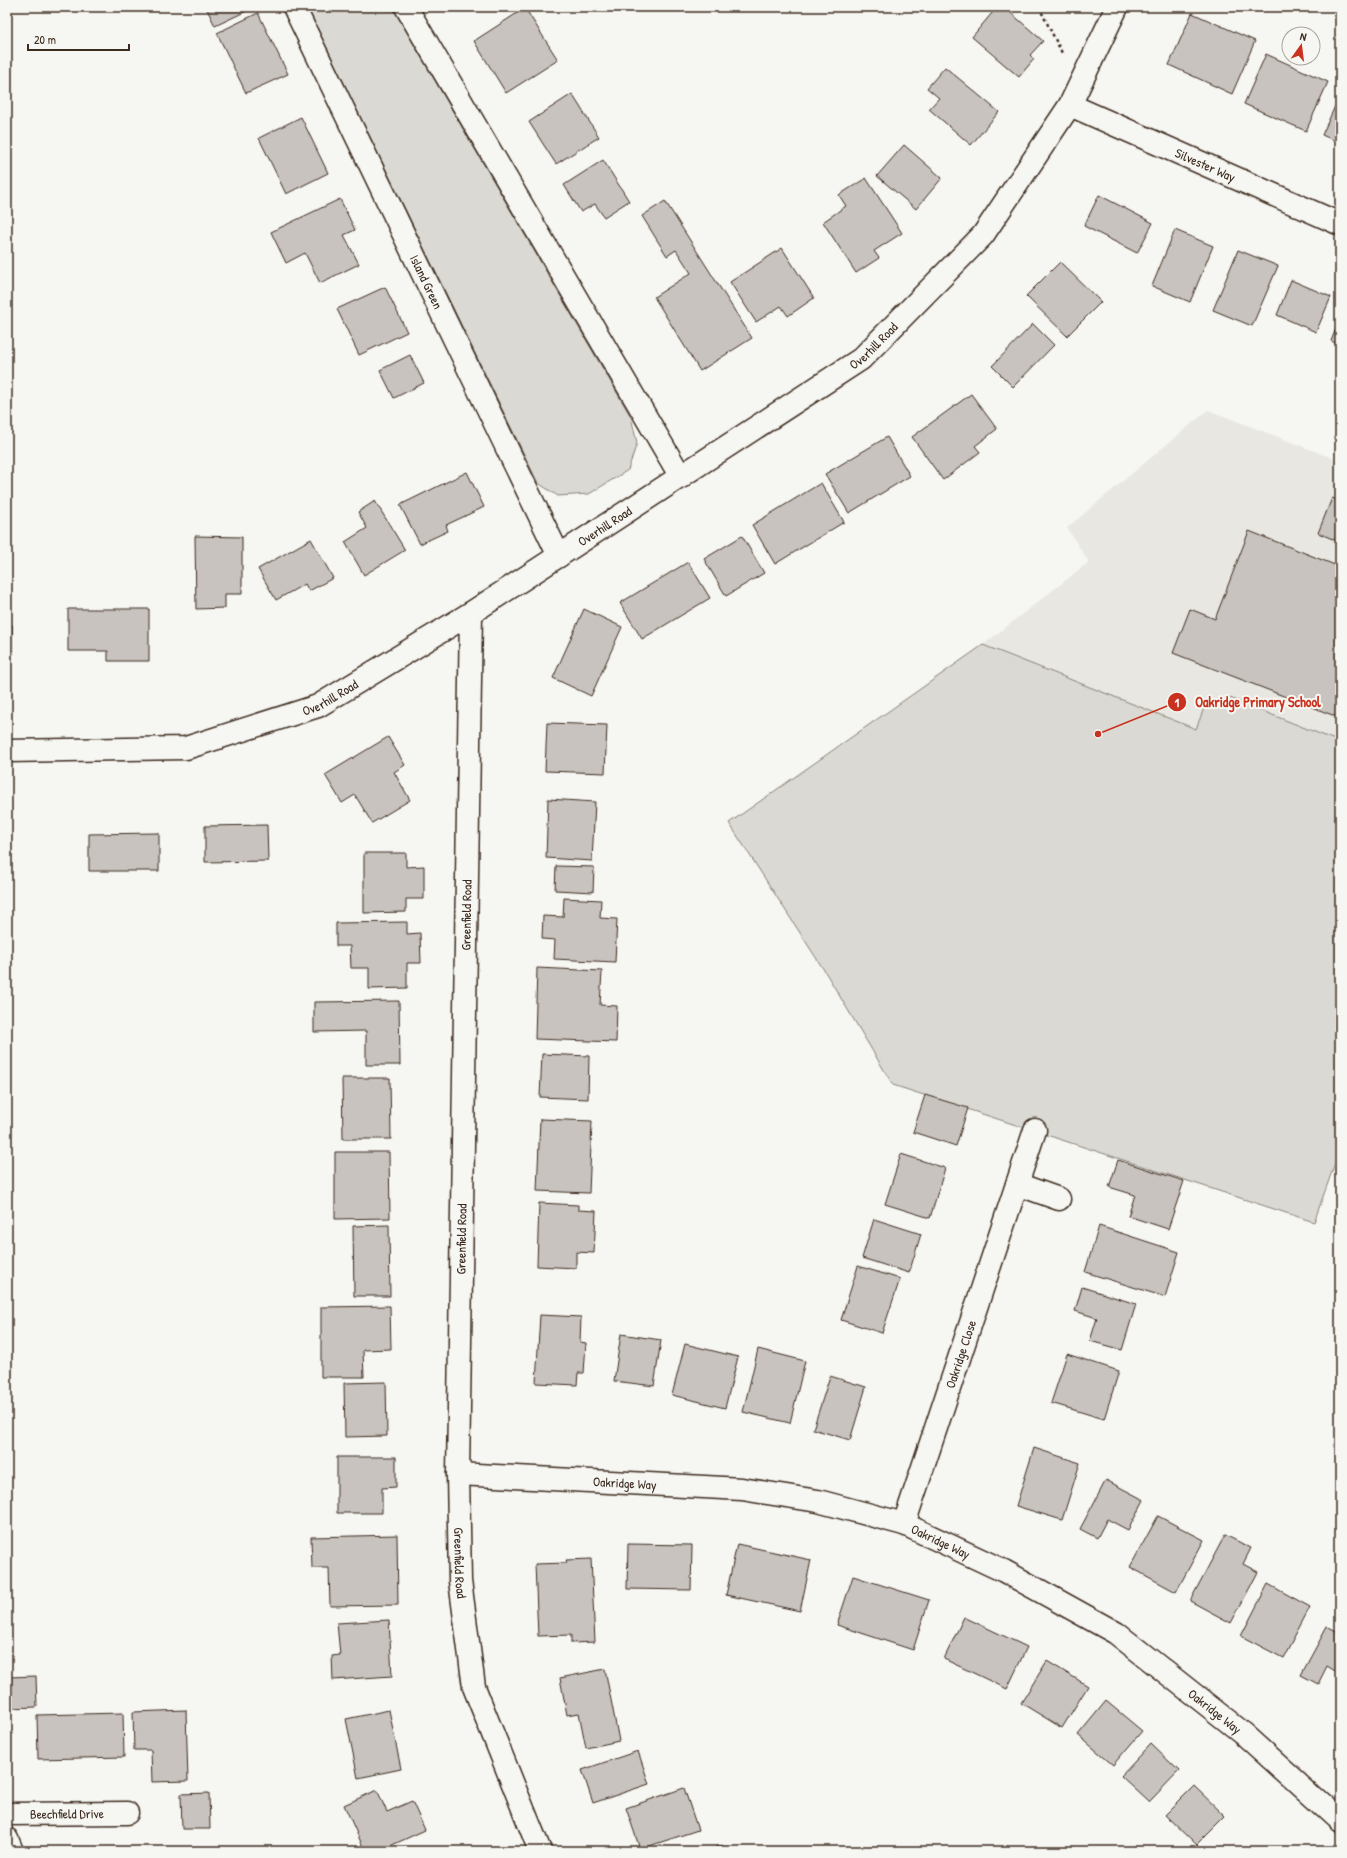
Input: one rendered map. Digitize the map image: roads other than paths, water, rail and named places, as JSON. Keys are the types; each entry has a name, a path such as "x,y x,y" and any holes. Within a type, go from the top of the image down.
{"street":[{"name":"Island Green","path":"294,7 559,556"},
{"path":"406,7 681,476"},
{"name":"Overhill Road","path":"7,752 186,748 318,706 471,613 861,359 983,235 1075,96 1117,7"},
{"name":"Silvester Way","path":"1075,96 1340,224"},
{"name":"Greenfield Road","path":"471,613 458,1474 460,1581 474,1686 540,1851"},
{"name":"Oakridge Close","path":"904,1524 1035,1130"},
{"path":"1017,1184 1059,1199"},
{"name":"Oakridge Way","path":"458,1474 742,1489 818,1501 904,1524 1004,1571 1116,1633 1244,1734 1340,1821"},
{"name":"Beechfield Drive","path":"7,1814 127,1813"},
{"path":"7,1839 12,1851"}],"place":[{"name":"Oakridge Primary School","path":"1098,734"}]}
